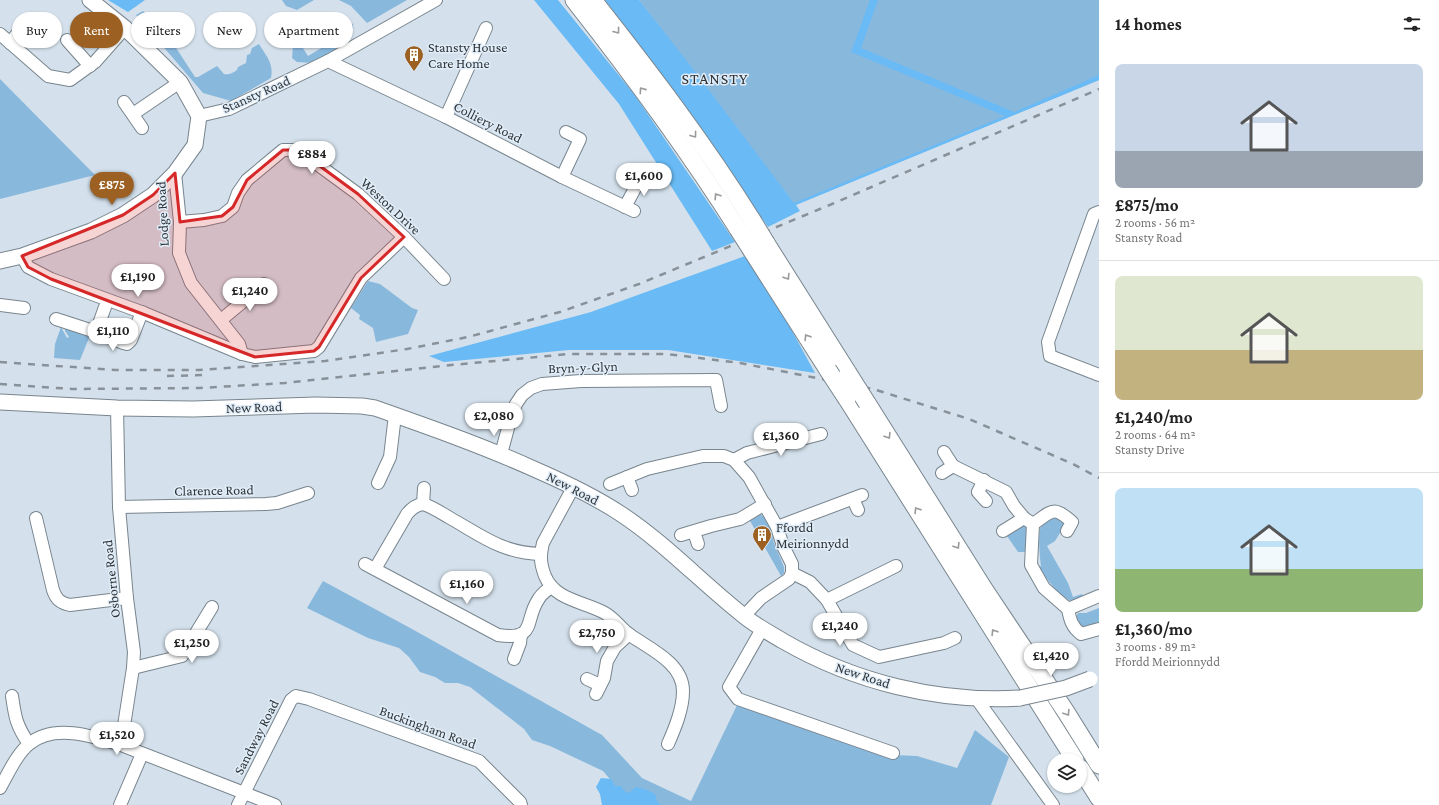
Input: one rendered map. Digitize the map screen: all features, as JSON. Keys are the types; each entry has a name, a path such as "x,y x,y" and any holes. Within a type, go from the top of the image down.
{"highway":[{"path":"574,0 619,57 713,190 745,225 848,373 984,589 1066,712 1099,765"},
{"path":"593,0 636,55 730,184 745,225"},
{"path":"759,247 828,370 1071,753"},
{"path":"1087,779 1099,798"}],"main road":[{"path":"0,261 22,256 91,231 123,215 153,195 175,173 195,145 199,116 180,82 125,28 90,0"},
{"name":"New Road","path":"0,402 117,408 193,409 316,405 375,408 501,454 574,486 621,514 648,534 744,616 762,629 819,660 870,679 923,693 976,698 1020,698 1066,688 1094,677"}],"street":[{"name":"Stansty Road","path":"199,116 229,109 328,61 436,0"},
{"path":"0,34 48,76 70,80 95,62 125,28"},
{"path":"446,117 486,28"},
{"path":"67,40 90,66"},
{"name":"Colliery Road","path":"328,61 446,117 562,177 630,209 641,176"},
{"path":"133,114 180,82"},
{"path":"124,102 142,128"},
{"path":"562,177 580,139 566,132"},
{"name":"Weston Drive","path":"180,222 204,220 222,216 233,207 238,192 247,180 283,150 298,150 358,194 404,237 444,279"},
{"name":"Lodge Road","path":"175,173 180,222 180,253 191,283 222,320 239,344 242,354"},
{"path":"1099,212 1094,214 1048,342 1050,356 1099,375"},
{"path":"22,256 28,267 51,279 142,312 242,354 255,357 314,351 319,347 361,278 404,237"},
{"path":"222,320 264,284"},
{"path":"0,305 24,308"},
{"path":"96,332 105,307"},
{"path":"56,319 96,332 122,344 127,344 131,340 142,312"},
{"name":"Bryn-y-Glyn","path":"501,454 511,416 516,404 522,395 531,388 542,384 554,382 664,385 716,380 721,406"},
{"name":"Osborne Road","path":"117,408 119,507 127,598 134,652 133,668 121,745"},
{"path":"378,483 390,457 395,415"},
{"path":"734,460 747,453 821,434"},
{"path":"944,452 953,466 1006,492 1014,506 1029,521 1031,565 1044,588 1068,609 1070,623 1080,637 1099,629"},
{"path":"610,484 647,469 703,456 724,456 734,460 749,477 765,504 777,527 783,546 792,564 790,579 761,598 744,616"},
{"path":"942,473 953,466"},
{"path":"627,476 632,490"},
{"path":"984,480 978,492 986,501"},
{"path":"574,486 543,543 541,565 551,587 564,597 589,606 613,618 629,634 664,658 675,670 682,683 683,691 681,707 668,744"},
{"path":"423,504 424,488"},
{"name":"Clarence Road","path":"119,507 266,504 277,503 308,493"},
{"path":"777,527 858,501"},
{"path":"541,554 513,551 498,546 436,509 423,504 412,508 406,514 370,566 498,635 514,636 521,634 526,630 530,624 537,600 551,587"},
{"path":"681,535 740,519 765,504"},
{"path":"1003,531 1052,511 1062,513 1072,525"},
{"path":"36,518 53,590 56,597 63,604 70,605 127,598"},
{"path":"694,532 698,544"},
{"path":"827,600 887,575 896,566"},
{"path":"792,573 810,582 827,600 853,645 879,657 947,647 955,638"},
{"path":"1068,609 1099,596"},
{"path":"133,668 182,656 212,607"},
{"path":"762,629 729,687 738,699 893,753"},
{"path":"514,659 520,643 521,634"},
{"path":"587,679 598,690 610,654 629,634"},
{"path":"12,696 16,721 29,744"},
{"name":"Sandway Road","path":"238,805 291,700 296,696 309,699"},
{"path":"976,698 1052,805"},
{"name":"Buckingham Road","path":"309,699 479,762 520,802 521,805"},
{"path":"0,788 18,756 29,744 41,737 53,733 80,734 121,745 275,805"},
{"path":"120,805 142,754"}],"highlighted area":[{"path":"283,150 298,150 358,194 404,237 361,278 319,347 314,351 255,357 51,279 28,267 22,256 123,215 153,195 175,173 180,222 222,216 233,207 247,180"}],"shaded area":[{"path":"108,0 145,0 128,12"},
{"path":"282,0 314,0 297,10 286,6"},
{"path":"339,0 407,0 367,23 351,6"},
{"path":"534,0 558,0 634,94 735,242 712,251 619,104"},
{"path":"605,0 639,0 794,203 1005,116 851,52 870,0 878,0 861,48 1014,112 1099,75 1099,80 796,205 800,211 768,227 665,80"},
{"path":"639,0 1099,0 1099,80 795,205"},
{"path":"259,44 267,56 270,64 272,73 271,78 231,101 203,93 164,48 176,48 195,77 198,77 217,66 224,74 232,73 237,70 238,67 246,63 247,55 250,54 252,48 256,48 256,46"},
{"path":"293,48 303,48 308,56 321,48 339,48 314,63 297,62 292,58"},
{"path":"0,79 95,175 0,199"},
{"path":"745,256 785,318 815,373 668,350 569,350 444,362 429,356 591,312"},
{"path":"368,281 380,284 412,308 418,310 408,334 376,342 373,328 359,319 360,315 351,308"},
{"path":"65,326 88,334 89,338 80,360 54,358 55,344 61,327 67,338 69,337 65,331"},
{"path":"758,513 765,517 770,526 774,543 784,567 784,573 781,576 749,519"},
{"path":"1056,516 1064,522 1065,525 1055,541 1047,546 1068,583 1073,597 1082,594 1085,601 1073,601 1065,598 1052,586 1039,567 1041,566 1039,544 1040,527 1043,523"},
{"path":"1024,524 1028,527 1026,552 1018,552 1007,536 1009,532"},
{"path":"323,581 602,735 642,778 691,801 739,701 894,755 917,756 957,768 975,730 1009,757 991,805 625,805 616,794 609,778 603,771 550,746 532,740 524,729 470,687 458,683 445,683 435,677 420,672 409,657 399,648 368,638 307,608"},
{"path":"1099,608 1099,626 1084,630 1075,619 1078,613 1086,613"},
{"path":"601,778 611,779 615,786 621,786 624,791 629,793 636,787 647,790 655,794 657,801 661,805 602,805 600,794 596,787"}],"railway":[{"path":"0,362 115,370 199,370 325,361 407,349 468,337 560,312 639,284 832,204 1099,89"},
{"path":"0,384 72,389 200,388 285,383 569,354 667,354 740,363 873,389 969,419 1073,464 1099,478"},
{"path":"167,376 205,375"}],"place":[{"name":"Stansty House Care Home","path":"414,72"},
{"name":"Ffordd Meirionnydd","path":"762,552"}],"district":[{"name":"STANSTY","path":"715,78"}]}
